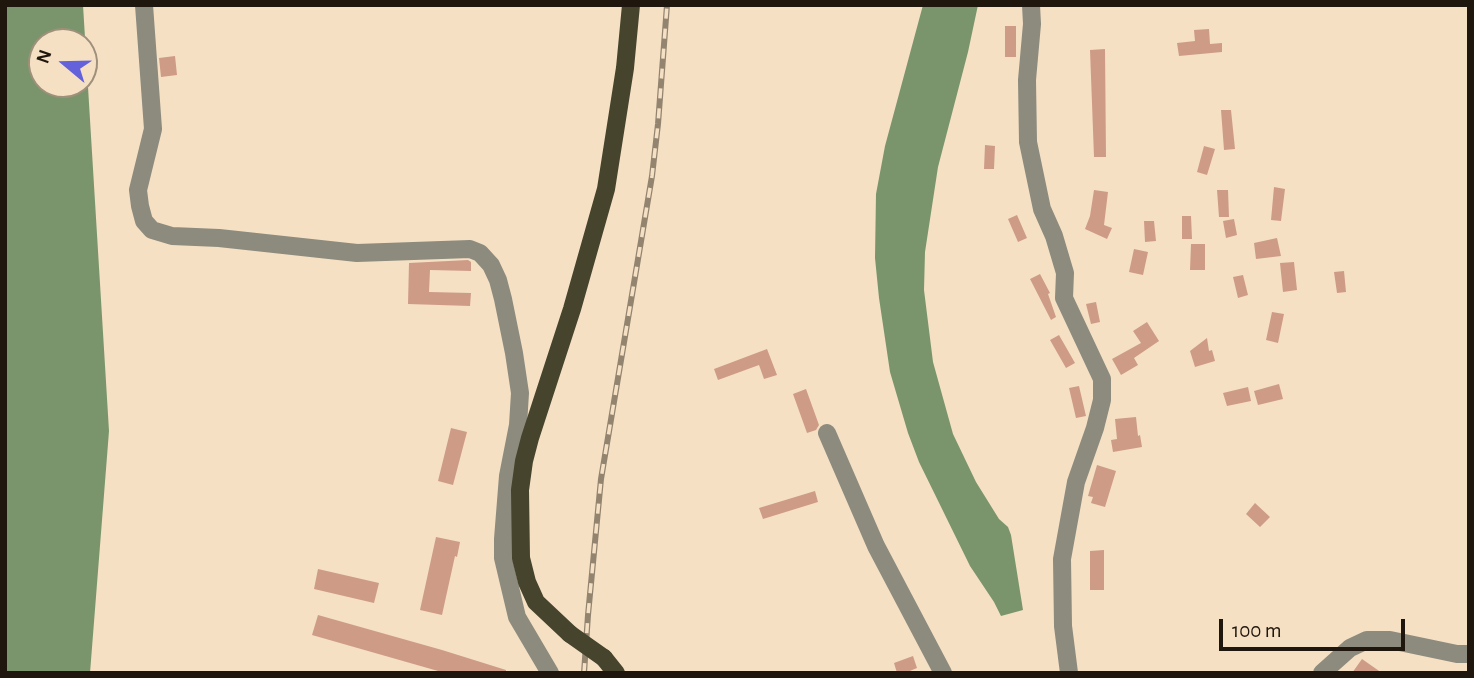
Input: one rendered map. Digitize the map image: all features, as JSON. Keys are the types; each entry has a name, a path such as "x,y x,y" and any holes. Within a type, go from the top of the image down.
{"main road":[{"path":"616,673 604,658 570,634 536,602 512,558 524,461 606,190 625,68 631,5"}],"street":[{"path":"144,5 153,129 138,190 144,221 152,230 173,236 219,238 357,253 470,249 480,253 491,265 503,299 520,393 518,425 508,475 503,539 512,558 517,617 550,673"},
{"path":"1031,5 1027,80 1028,142 1042,209 1054,236 1065,273 1064,298 1102,379 1102,400 1076,482 1062,559 1063,626 1069,673"},
{"path":"827,433 876,546 943,673"},
{"path":"1322,673 1350,648 1367,640 1390,640 1469,654"}],"shaded area":[{"path":"5,5 83,5 84,28 28,28 28,98 89,98 109,431 90,673 5,673"},
{"path":"923,5 978,5 938,167 925,252 924,290 933,362 953,434 976,482 1011,535 1023,610 1001,616 970,566 919,462 890,372 879,298 875,258 876,194 885,146"}],"building":[{"path":"1005,26 1016,26 1016,57 1005,57"},
{"path":"1209,29 1210,44 1222,43 1222,52 1179,56 1177,43 1195,41 1194,30"},
{"path":"1105,49 1106,157 1094,157 1090,50"},
{"path":"175,56 177,75 161,77 159,58"},
{"path":"1221,110 1231,110 1235,149 1224,150"},
{"path":"985,145 995,146 994,169 984,169"},
{"path":"1204,146 1215,149 1207,175 1197,172"},
{"path":"1274,187 1285,189 1281,221 1271,220"},
{"path":"1094,190 1108,192 1104,225 1112,228 1107,239 1085,229"},
{"path":"1217,190 1228,190 1229,217 1219,217"},
{"path":"1017,215 1027,238 1018,242 1008,219"},
{"path":"1182,216 1191,216 1192,239 1182,239"},
{"path":"1234,219 1237,235 1226,238 1223,221"},
{"path":"1144,221 1154,221 1156,241 1145,242"},
{"path":"1277,238 1281,256 1256,259 1254,243"},
{"path":"1191,244 1205,244 1205,270 1190,270"},
{"path":"1134,249 1148,252 1143,275 1129,272"},
{"path":"471,262 471,271 430,270 429,292 471,293 470,306 408,304 409,263"},
{"path":"1294,262 1297,290 1283,292 1280,263"},
{"path":"1344,271 1346,292 1337,293 1334,272"},
{"path":"1040,274 1050,293 1048,294 1056,317 1051,320 1030,279"},
{"path":"1243,275 1248,295 1238,298 1233,277"},
{"path":"1096,302 1100,322 1091,324 1086,304"},
{"path":"1272,312 1284,314 1278,343 1266,340"},
{"path":"1147,322 1159,341 1134,358 1138,365 1121,375 1112,359 1141,343 1133,331"},
{"path":"1059,335 1075,363 1066,368 1050,340"},
{"path":"1207,338 1209,351 1212,350 1215,361 1195,367 1190,351"},
{"path":"767,349 777,375 764,379 759,365 718,380 714,369"},
{"path":"1279,384 1283,399 1258,405 1254,391"},
{"path":"1079,386 1086,416 1076,418 1069,388"},
{"path":"1248,387 1251,401 1227,406 1223,393"},
{"path":"806,389 819,425 816,430 807,433 793,394"},
{"path":"1136,417 1142,447 1113,452 1111,440 1117,439 1115,419"},
{"path":"451,428 467,432 453,485 438,481"},
{"path":"1097,465 1116,471 1105,507 1091,503 1093,497 1088,496"},
{"path":"815,491 818,502 763,519 759,508"},
{"path":"1255,503 1270,517 1260,527 1246,514"},
{"path":"436,537 460,542 442,615 420,610"},
{"path":"1104,550 1104,590 1090,590 1090,551"},
{"path":"318,569 379,583 374,603 314,589"},
{"path":"318,615 442,650 506,670 506,673 445,673 312,635"},
{"path":"913,656 917,668 897,673 894,663"},
{"path":"1362,659 1382,673 1352,673"}],"railway":[{"path":"584,673 601,479 652,176 667,5"}]}
